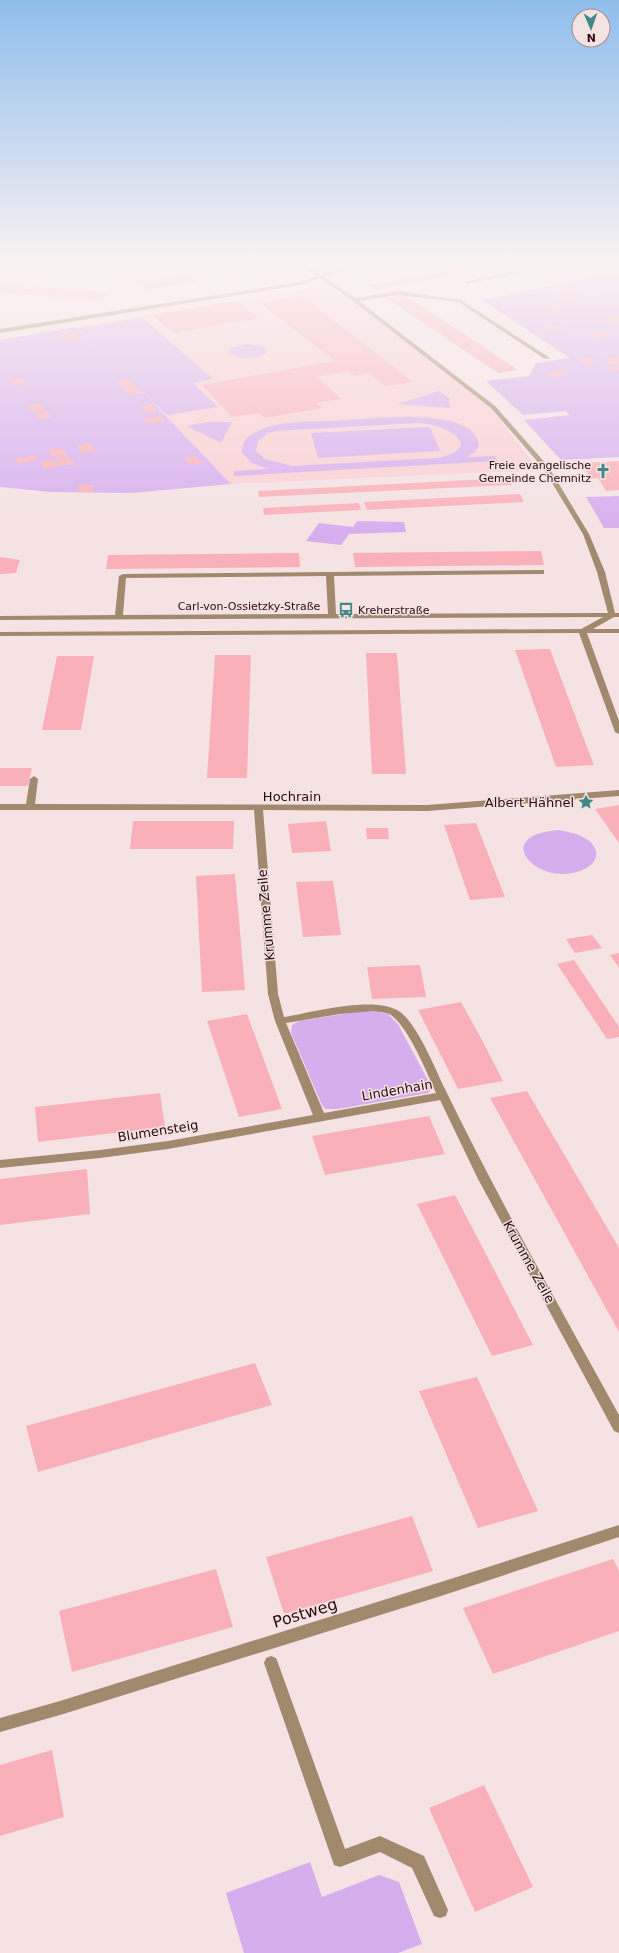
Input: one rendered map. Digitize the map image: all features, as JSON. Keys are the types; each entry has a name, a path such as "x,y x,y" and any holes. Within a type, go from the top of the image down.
{"street":[{"path":"429,357 493,407 546,467 586,534 616,615 582,631"},
{"path":"119,618 123,576 541,572"},
{"path":"330,574 332,616"},
{"name":"Carl-von-Ossietzky-Straße","path":"0,618 616,615"},
{"path":"582,631 619,732"},
{"path":"0,634 619,631"},
{"path":"30,807 34,779"},
{"name":"Hochrain","path":"0,807 427,808 619,793"},
{"name":"Krumme Zeile","path":"258,808 273,994 280,1021"},
{"name":"Lindenhain","path":"280,1021 372,1007 384,1008 394,1012 404,1023 443,1096 320,1118"},
{"path":"280,1021 320,1118"},
{"name":"Krumme Zeile","path":"443,1096 484,1179 617,1421"},
{"name":"Blumensteig","path":"0,1164 100,1154 168,1145 320,1118"},
{"name":"Postweg","path":"0,1725 60,1708 441,1589 619,1531"},
{"path":"271,1663 340,1859 380,1844 418,1862 440,1910"}],"shaded area":[{"path":"0,357 108,358 107,357 188,357 213,379 193,383 218,407 167,415 140,389 231,484 131,493 51,492 0,487"},
{"path":"107,357 426,357 490,407 539,470 231,484"},
{"path":"238,357 257,357 253,358"},
{"path":"569,357 619,357 619,457 561,460 524,420 570,415 565,411 523,415 486,381 529,376 536,363 570,358"},
{"path":"439,391 449,398 450,408 398,404"},
{"path":"393,417 435,418 459,424 468,429 475,436 479,445 475,452 467,457 495,456 497,461 234,476 234,471 268,469 252,463 242,453 245,440 260,430 279,424","holes":["418,423 440,427 457,437 461,443 459,448 452,454 437,458 292,466 265,459 256,451 258,441 267,434 275,431"]},
{"path":"206,422 232,422 221,443 187,426"},
{"path":"430,427 440,451 318,458 311,433"},
{"path":"619,496 619,528 604,528 586,497"},
{"path":"357,521 404,522 406,532 349,534 341,545 306,541 319,523 353,527"},
{"path":"559,830 577,834 589,841 596,850 595,860 592,864 580,871 564,874 549,872 536,866 527,858 524,849 527,841 538,834"},
{"path":"369,1010 388,1014 398,1024 432,1088 428,1093 338,1109 325,1109 291,1033 292,1025 299,1021"},
{"path":"310,1862 322,1897 379,1875 399,1882 422,1944 398,1953 244,1953 226,1893"}],"building":[{"path":"330,357 381,357 413,382 385,386 369,373 354,376 348,371 317,377 341,399 316,403 322,408 265,418 259,413 232,417 202,385 335,361"},
{"path":"474,357 499,357 518,370 498,373"},
{"path":"618,357 619,364 610,365 604,359"},
{"path":"589,358 598,364 587,366 578,359"},
{"path":"619,366 619,371 613,371 608,367"},
{"path":"562,370 568,375 552,377 546,373"},
{"path":"22,378 26,384 14,386 9,380"},
{"path":"129,379 135,385 123,388 117,381"},
{"path":"135,386 142,393 130,395 123,389"},
{"path":"40,403 46,409 33,412 27,405"},
{"path":"152,404 158,411 146,413 140,406"},
{"path":"47,411 52,417 39,420 34,413"},
{"path":"161,416 166,421 148,424 143,419"},
{"path":"90,443 96,451 82,453 77,446"},
{"path":"62,448 68,455 54,458 48,450"},
{"path":"34,455 38,460 19,464 15,459"},
{"path":"68,456 75,464 61,466 55,459"},
{"path":"196,456 203,463 190,465 183,458"},
{"path":"52,459 59,466 45,469 39,462"},
{"name":"Freie evangelische Gemeinde Chemnitz","path":"619,461 619,490 606,491 598,478 591,479 581,463"},
{"path":"508,478 512,485 259,497 258,491"},
{"path":"79,485 94,485 93,492 78,492"},
{"path":"520,494 524,502 367,510 364,502"},
{"path":"359,503 361,510 264,515 263,508"},
{"path":"541,551 544,565 355,567 353,553"},
{"path":"299,553 300,567 106,569 108,555"},
{"path":"0,557 20,560 16,573 0,574"},
{"path":"550,649 594,765 556,767 515,650"},
{"path":"366,653 397,653 406,774 372,774"},
{"path":"215,655 251,655 247,778 207,778"},
{"path":"57,656 94,656 81,730 42,730"},
{"path":"0,768 32,768 28,786 0,786"},
{"path":"619,805 619,843 595,809"},
{"path":"133,821 234,821 233,849 130,849"},
{"path":"326,821 331,851 292,853 288,824"},
{"path":"476,823 505,897 470,900 444,825"},
{"path":"366,828 388,828 389,839 367,839"},
{"path":"235,874 245,990 202,992 196,876"},
{"path":"333,881 341,935 303,937 296,882"},
{"path":"592,935 602,948 575,953 566,939"},
{"path":"619,953 619,968 610,955"},
{"path":"574,960 619,1027 619,1037 607,1039 557,964"},
{"path":"420,965 426,997 372,999 367,967"},
{"path":"461,1002 503,1081 458,1089 418,1010"},
{"path":"247,1014 282,1109 239,1117 207,1021"},
{"path":"527,1091 619,1248 619,1332 490,1098"},
{"path":"160,1093 165,1127 38,1142 35,1107"},
{"path":"429,1116 445,1154 325,1175 312,1136"},
{"path":"87,1169 90,1214 0,1225 0,1179"},
{"path":"455,1195 533,1345 492,1356 417,1204"},
{"path":"255,1363 272,1405 38,1472 26,1426"},
{"path":"477,1377 538,1511 478,1528 419,1391"},
{"path":"412,1516 433,1571 284,1614 266,1557"},
{"path":"613,1559 619,1571 619,1631 493,1674 463,1608"},
{"path":"216,1569 233,1627 72,1672 59,1611"},
{"path":"52,1750 64,1817 0,1836 0,1765"},
{"path":"484,1785 533,1887 475,1912 429,1808"}],"place":[{"name":"Freie evangelische Gemeinde Chemnitz","path":"603,471"},
{"name":"Kreherstraße","path":"346,610"},
{"name":"Albert Hähnel","path":"586,802"}]}
